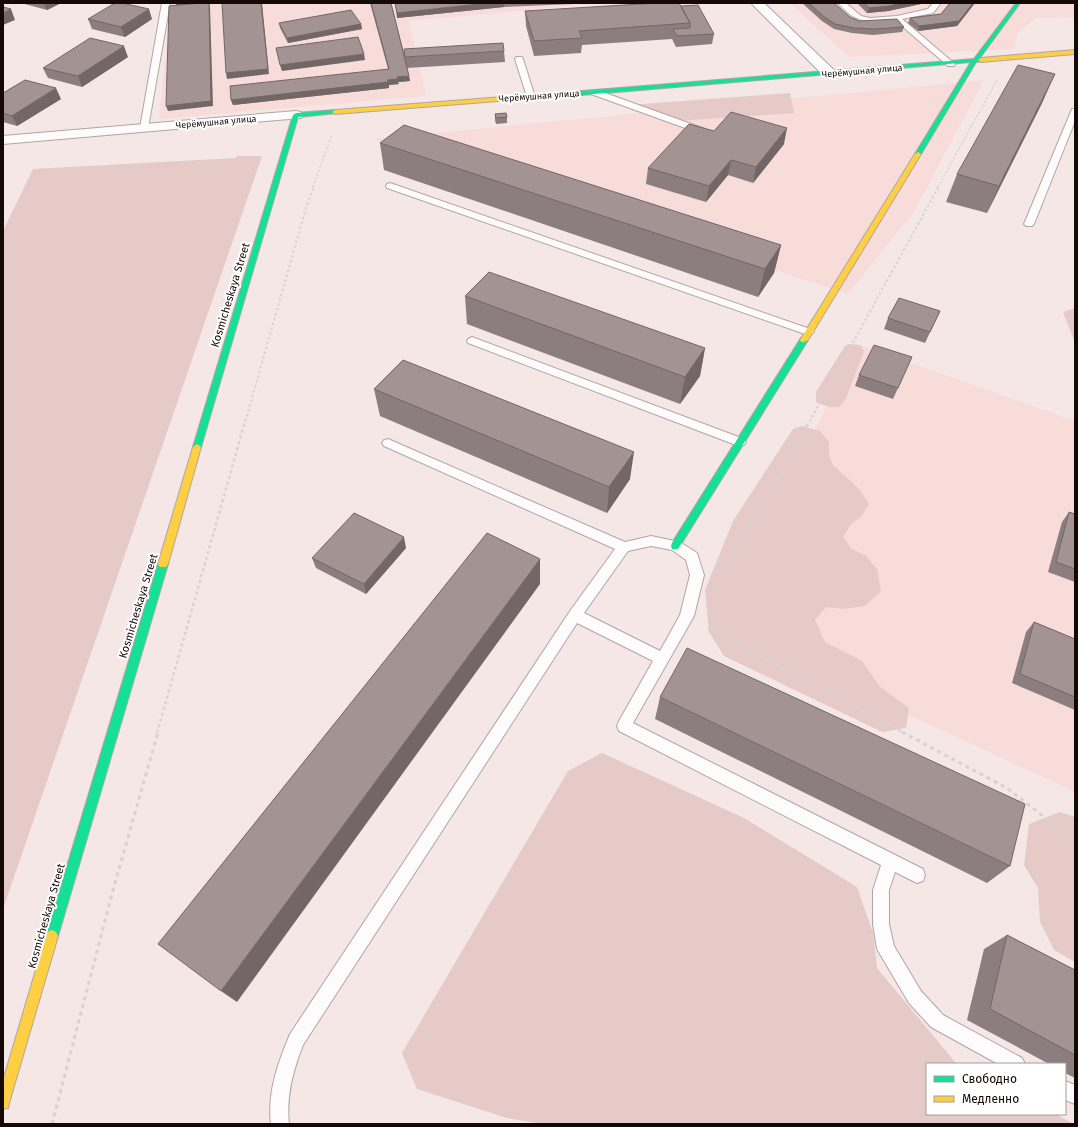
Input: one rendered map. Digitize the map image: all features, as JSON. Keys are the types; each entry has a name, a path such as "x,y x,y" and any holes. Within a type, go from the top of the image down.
{"street":[{"path":"757,3 830,74"},
{"path":"675,546 810,332 974,62 1018,3"},
{"name":"Черёмушная улица","path":"3,140 296,115 830,74 1075,52"},
{"name":"Kosmicheskaya Street","path":"3,1103 296,115"}],"lane":[{"path":"144,128 166,3"},
{"path":"842,3 859,18 870,20 897,18 930,11 937,3"},
{"path":"897,18 951,64"},
{"path":"519,59 530,97"},
{"path":"594,92 702,131"},
{"path":"1029,224 1075,111"},
{"path":"390,186 810,332"},
{"path":"472,341 740,442"},
{"path":"388,443 624,547 651,541 675,546 692,557 697,575 687,616 624,726 917,874"},
{"path":"280,1124 279,1117 283,1074 296,1040 575,615 624,547"},
{"path":"575,615 662,659"},
{"path":"890,861 881,890 882,924 886,949 915,997 937,1021 1014,1063"},
{"path":"1066,1090 1075,1095"}],"path":[{"path":"722,582 1000,74 965,77"},
{"path":"52,1124 113,890 204,565 306,208 333,131"},
{"path":"706,627 1007,788 1075,841"}],"shaded area":[{"path":"171,3 607,3 409,21 426,96 159,119"},
{"path":"790,3 1075,3 1075,17 1036,18 1018,32 1013,49 849,57"},
{"path":"984,80 915,210 848,294 373,139"},
{"path":"790,93 794,113 675,121 629,105"},
{"path":"237,156 262,156 3,909 3,231 33,169 236,158"},
{"path":"1075,308 1075,343 1063,312"},
{"path":"849,344 860,345 864,352 846,398 839,407 829,407 816,402 816,392 845,346"},
{"path":"860,345 1075,421 1075,792 711,623"},
{"path":"802,426 820,431 829,442 829,456 833,465 859,489 869,504 861,517 851,524 843,537 852,549 866,556 877,569 881,591 865,606 843,609 826,607 815,620 825,642 862,661 880,687 909,708 906,728 882,732 724,656 709,632 705,590 733,521 793,429"},
{"path":"602,753 744,818 857,887 873,933 877,968 957,1063 926,1063 926,1115 1057,1115 1074,1124 542,1124 507,1118 417,1089 402,1053 568,771"},
{"path":"1060,812 1075,817 1075,962 1054,950 1040,922 1038,888 1024,865 1029,824"}],"building":[{"path":"115,3 122,3 149,9 121,27 88,19"},
{"path":"209,3 211,101 166,106 169,6"},
{"path":"222,3 261,3 268,69 226,73"},
{"path":"371,3 391,3 409,76 397,77 398,79 388,80 388,82 231,100 230,86 389,69"},
{"path":"395,3 489,3 397,13"},
{"path":"679,3 690,23 579,31 582,38 534,41 525,11"},
{"path":"809,3 834,3 850,17 859,21 897,19 904,27 875,29 854,28 835,24 823,16"},
{"path":"864,3 901,3 869,8"},
{"path":"950,3 973,3 959,21 919,26 910,18 941,14"},
{"path":"698,5 714,34 677,36 673,29 690,28 690,23 681,6"},
{"path":"3,7 11,9 3,13"},
{"path":"351,10 361,24 287,38 279,23"},
{"path":"358,37 364,54 280,65 276,48"},
{"path":"90,38 124,46 78,76 43,68"},
{"path":"503,43 504,51 405,57 404,49"},
{"path":"1018,65 1055,74 999,186 957,174"},
{"path":"25,80 56,88 12,116 3,113 3,93"},
{"path":"731,112 787,128 756,167 731,160 709,186 648,168 689,124 714,131"},
{"path":"506,113 507,117 496,118 495,114"},
{"path":"404,125 781,245 765,269 380,143"},
{"path":"489,272 705,348 685,377 465,296"},
{"path":"899,298 940,311 930,332 888,318"},
{"path":"874,345 912,357 898,388 859,375"},
{"path":"403,360 634,452 609,487 374,389"},
{"path":"1069,512 1075,514 1075,569 1056,562"},
{"path":"354,513 404,537 364,584 312,558"},
{"path":"487,533 540,559 221,991 158,944"},
{"path":"1034,622 1075,639 1075,697 1020,674"},
{"path":"687,648 1025,804 1010,866 660,697"},
{"path":"1007,935 1075,970 1075,1055 990,1009"}],"traffic: fast":[{"path":"918,154 974,62 1018,3"},
{"path":"570,94 981,60"},
{"path":"197,447 296,115 335,112"},
{"path":"675,546 804,340"},
{"path":"52,936 163,564"}],"traffic: slow":[{"path":"981,60 1075,52"},
{"path":"335,112 570,94"},
{"path":"804,340 918,154"},
{"path":"163,564 197,447"},
{"path":"3,1103 52,936"}]}
